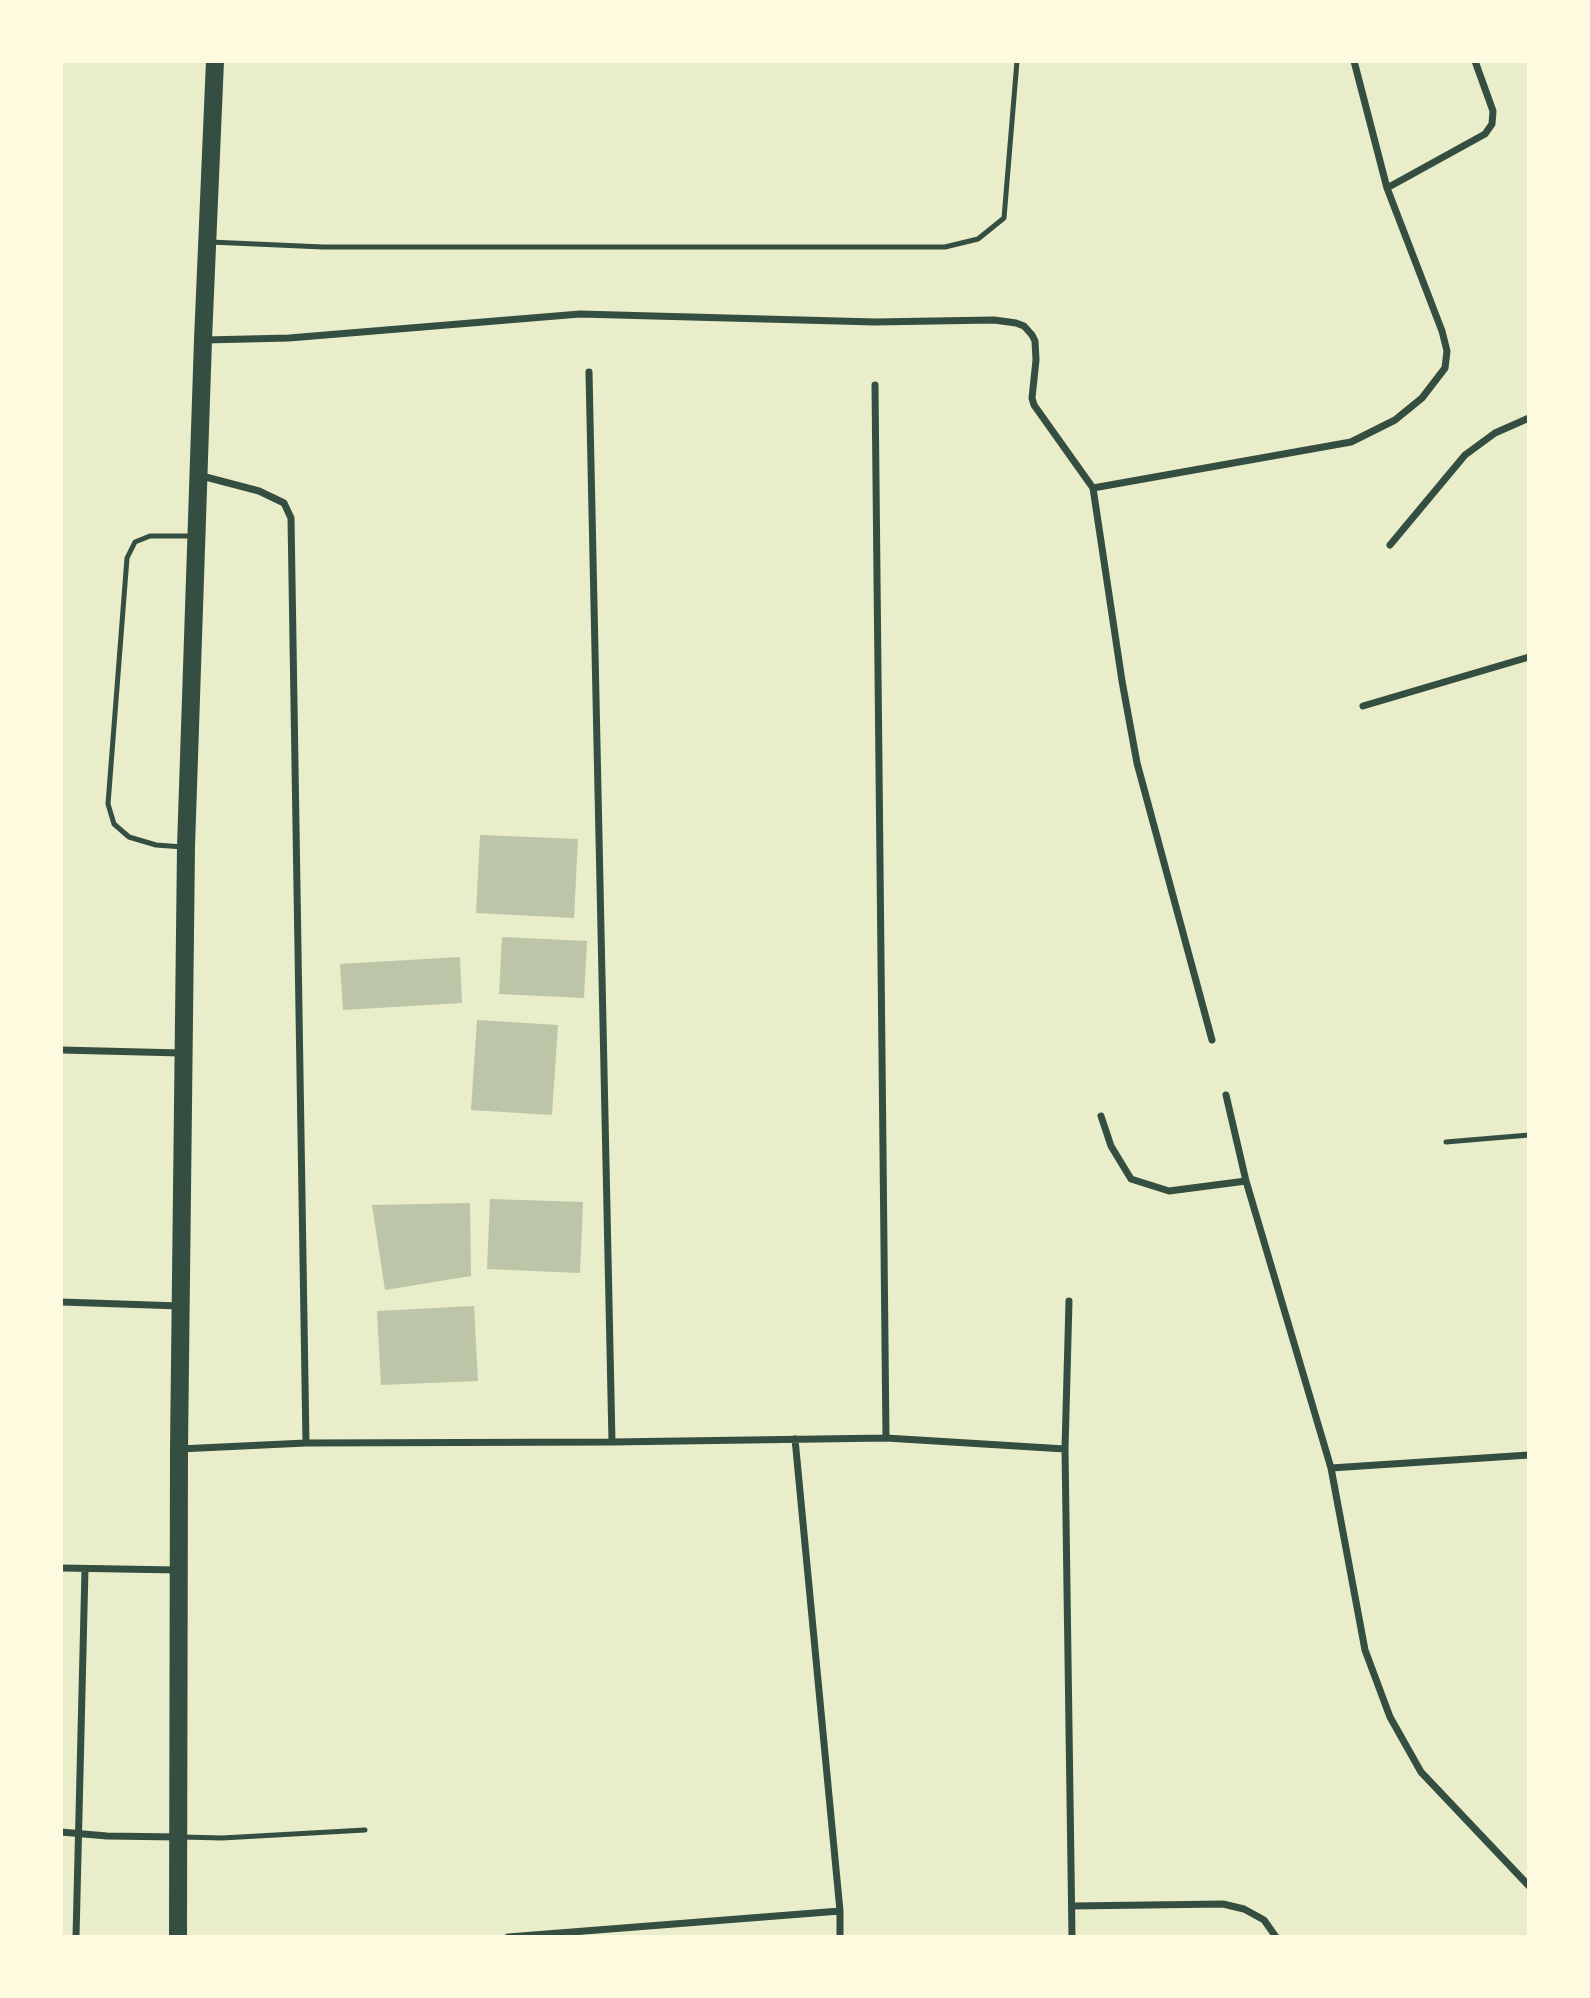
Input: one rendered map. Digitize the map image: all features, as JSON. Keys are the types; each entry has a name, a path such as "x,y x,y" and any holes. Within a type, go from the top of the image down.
{"main road":[{"path":"178,1937 178,1449 186,847 215,61"}],"street":[{"path":"1093,488 1351,442 1395,420 1422,398 1445,368 1447,351 1442,331 1387,188 1354,61"},
{"path":"1387,188 1485,134 1492,124 1493,111 1475,61"},
{"path":"203,340 289,338 580,314 875,322 994,320 1024,327 1035,341 1032,397 1034,405 1093,488 1137,763 1212,1040"},
{"path":"589,372 612,1442"},
{"path":"875,385 886,1438"},
{"path":"1390,545 1465,454 1495,433 1529,418"},
{"path":"198,475 259,491 284,503 291,518 306,1443"},
{"path":"1363,706 1529,657"},
{"path":"61,1049 183,1052"},
{"path":"1226,1095 1246,1181 1331,1468 1365,1650 1390,1717 1421,1772 1529,1885"},
{"path":"1101,1116 1111,1146 1131,1179 1170,1191 1246,1181"},
{"path":"1069,1301 1065,1449 1072,1937"},
{"path":"61,1302 180,1307"},
{"path":"795,1438 840,1912 840,1937"},
{"path":"178,1449 306,1443 886,1438 1065,1449"},
{"path":"1331,1468 1529,1455"},
{"path":"61,1568 179,1570"},
{"path":"76,1937 85,1569"},
{"path":"61,1832 178,1837"},
{"path":"1072,1906 1223,1904 1244,1909 1264,1920 1276,1937"},
{"path":"508,1937 840,1912"}],"lane":[{"path":"207,242 323,247 945,247 978,239 1004,218 1017,61"},
{"path":"186,847 156,845 129,837 114,824 108,804 127,558 135,542 150,536 197,536"},
{"path":"1446,1142 1529,1135"},
{"path":"178,1837 222,1838 365,1830"}],"building":[{"path":"480,835 578,839 574,918 476,913"},
{"path":"502,937 587,941 584,998 499,994"},
{"path":"460,957 462,1003 343,1010 340,964"},
{"path":"477,1020 558,1025 552,1115 471,1110"},
{"path":"490,1199 583,1202 580,1273 487,1269"},
{"path":"470,1203 471,1276 385,1290 372,1205"},
{"path":"474,1306 478,1381 381,1385 377,1311"}]}
